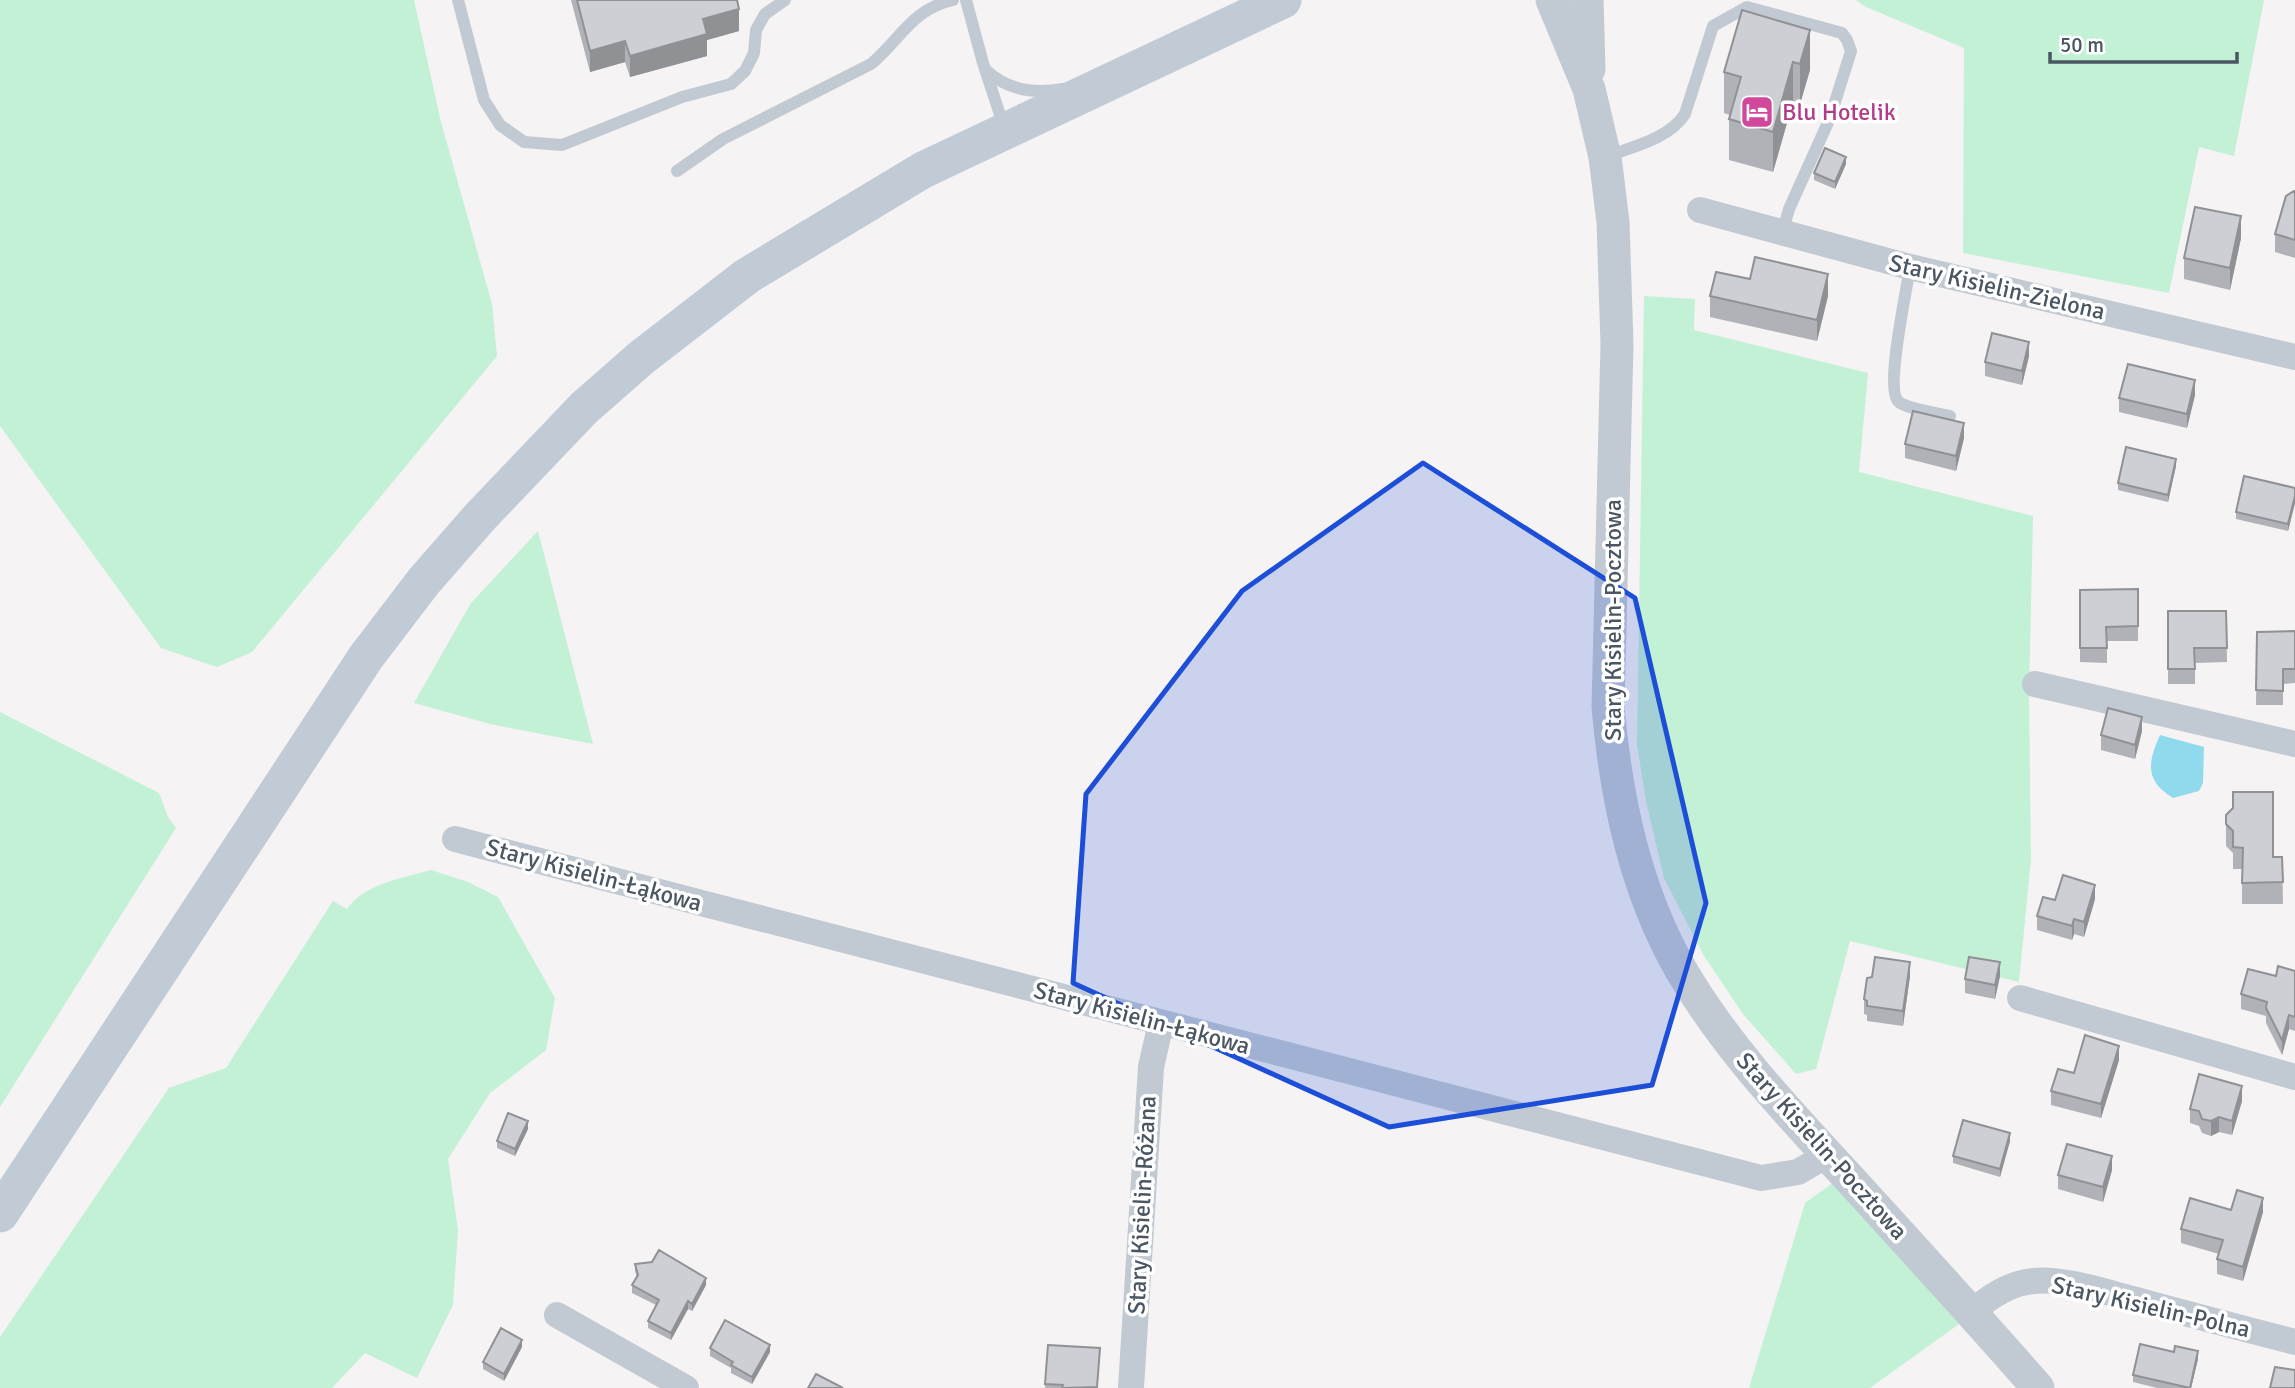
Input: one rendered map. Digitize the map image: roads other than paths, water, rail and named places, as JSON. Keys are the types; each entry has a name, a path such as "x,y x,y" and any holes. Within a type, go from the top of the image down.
{"main road":[{"path":"0,1214 366,657 424,581 584,408 641,358 747,276 923,170 1283,0"}],"street":[{"name":"Stary Kisielin-Pocztowa","path":"1552,0 1589,89 1605,157 1613,222 1617,344 1608,707 1621,809 1651,906 1680,968 1723,1034 1761,1082 2038,1388"},
{"name":"Stary Kisielin-Pocztowa","path":"1587,0 1589,89"},
{"name":"Stary Kisielin-Zielona","path":"1700,210 1910,267 2295,357"},
{"path":"2035,684 2295,744"},
{"name":"Stary Kisielin-Łąkowa","path":"455,839 1761,1178 1798,1172 1827,1155"},
{"path":"2020,998 2295,1077"},
{"name":"Stary Kisielin-Różana","path":"1131,1388 1151,1067 1161,1023"},
{"name":"Stary Kisielin-Polna","path":"1972,1312 2010,1286 2034,1280 2110,1293 2295,1342"},
{"path":"557,1315 686,1388"}],"lane":[{"path":"458,0 484,100 499,125 524,142 562,145 682,97 731,84 745,71 754,53 756,30 765,14 785,0"},
{"path":"677,171 723,139 871,64 887,51 903,29 921,13 953,0"},
{"path":"966,0 1005,130"},
{"path":"1605,157 1669,132 1678,125 1685,114 1713,26 1747,7 1842,33 1851,51 1830,118 1789,209 1782,233"},
{"path":"985,70 1009,86 1024,90 1057,90 1108,82"},
{"path":"1910,267 1893,370 1894,396 1900,404 1950,416"}],"water":[{"path":"2160,735 2204,747 2203,783 2199,791 2173,798 2157,784 2151,770 2151,762"}],"place":[{"name":"Blu Hotelik","path":"1757,112"}]}
